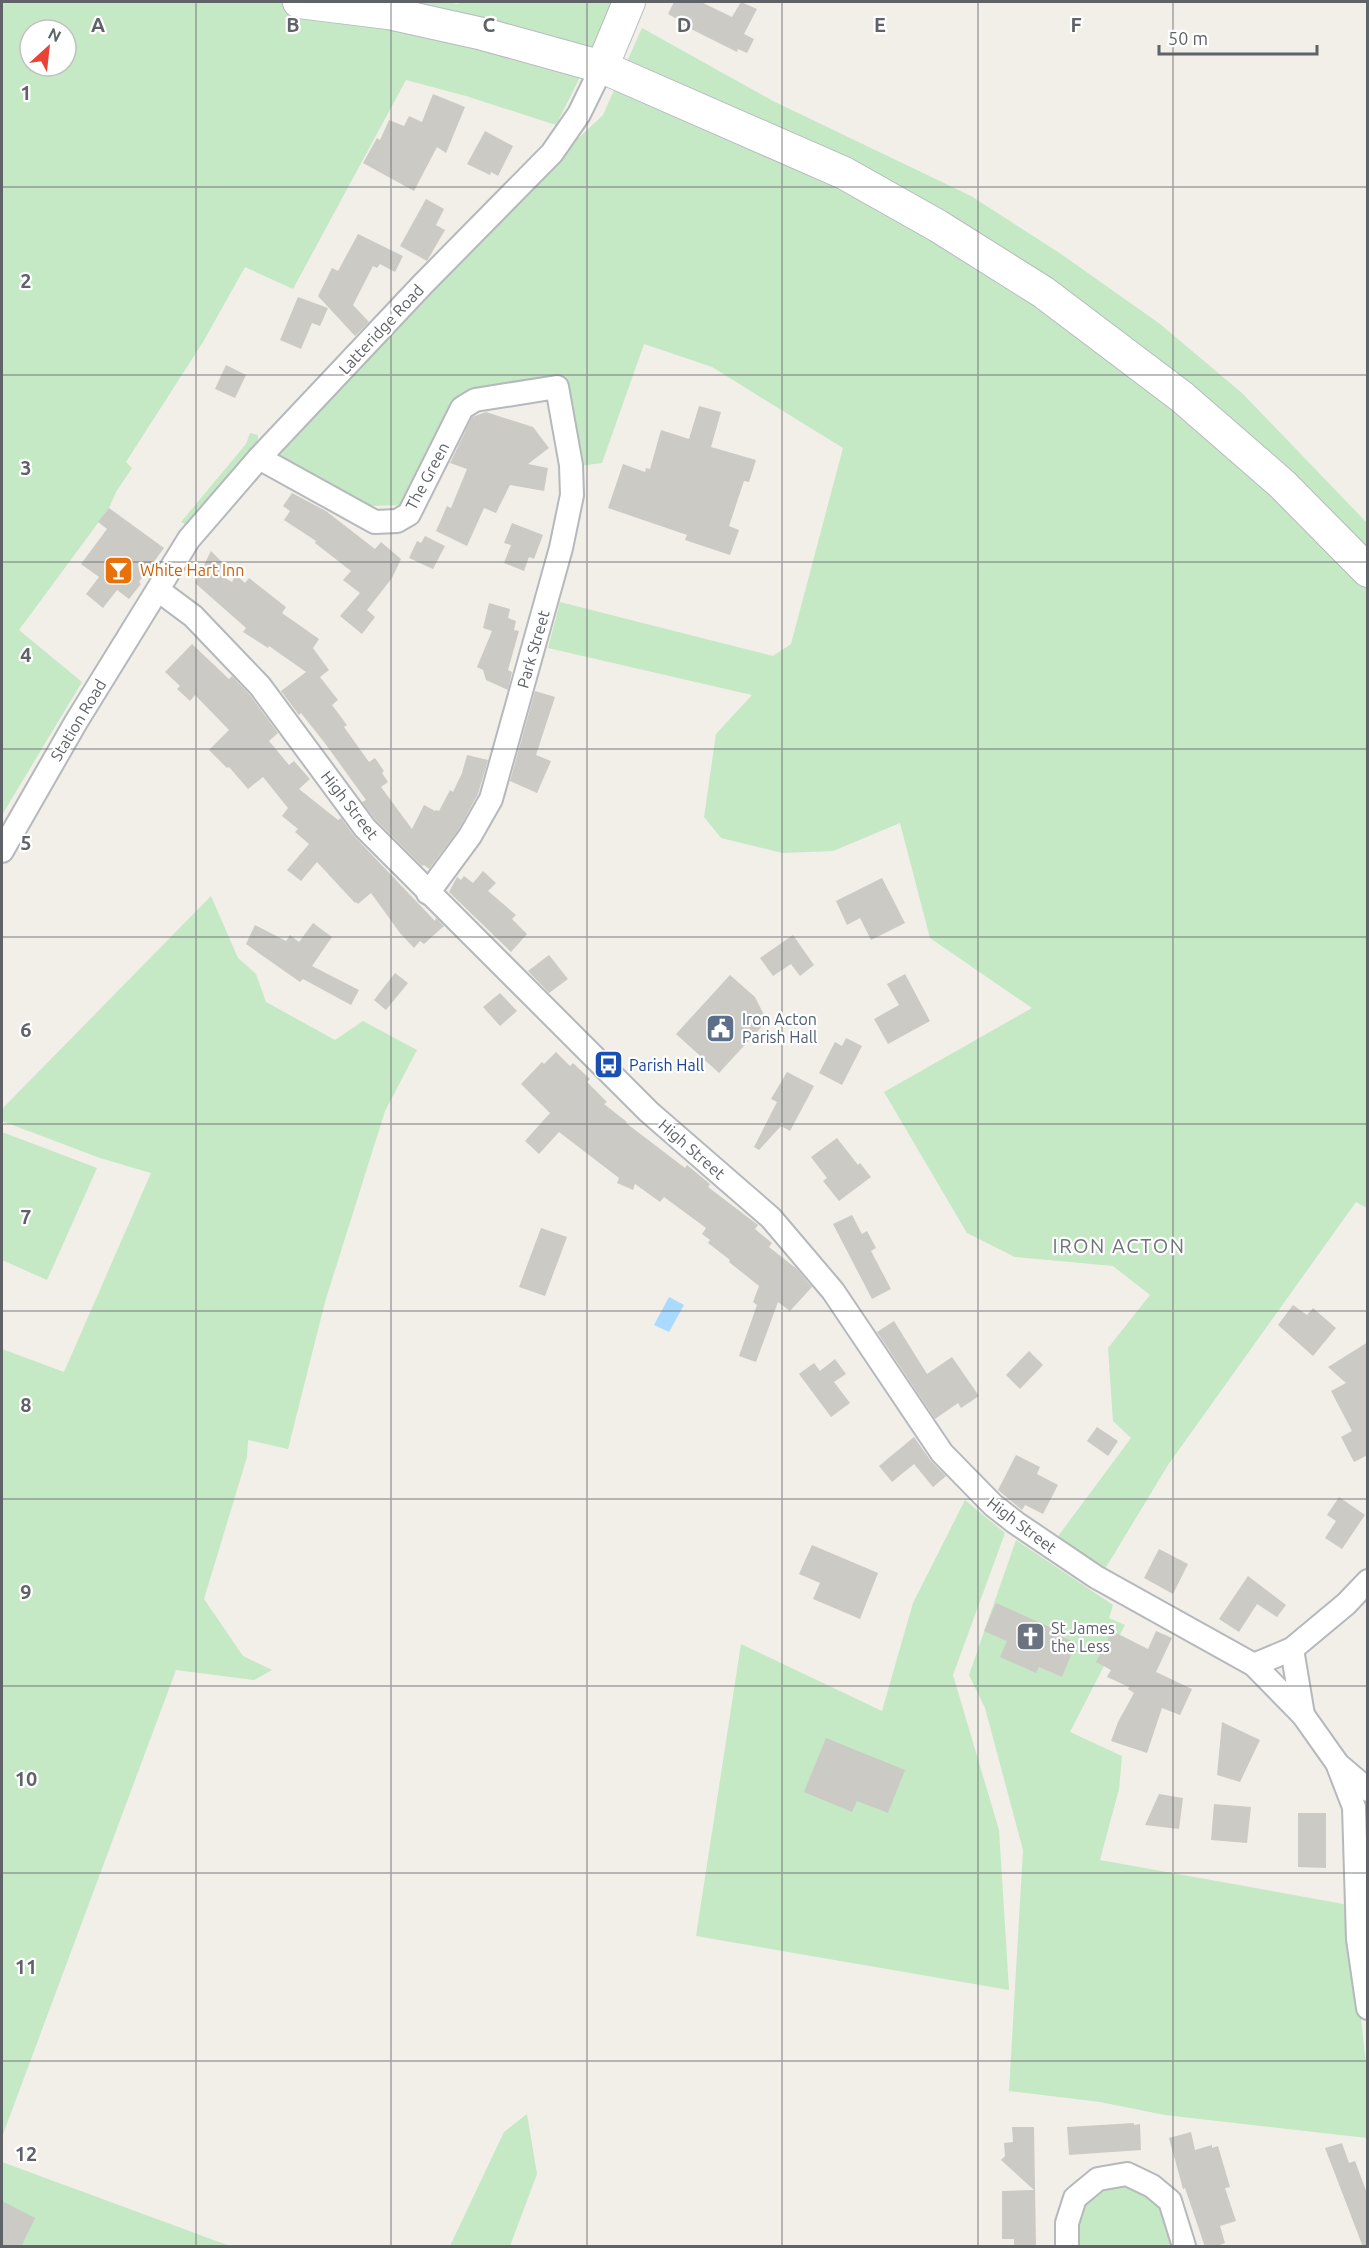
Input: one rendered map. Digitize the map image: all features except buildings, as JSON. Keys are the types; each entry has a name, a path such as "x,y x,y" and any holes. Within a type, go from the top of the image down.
{"main road":[{"path":"299,2 388,14 483,34 602,67 844,173 938,226 1043,292 1182,397 1282,484 1368,571"},
{"path":"602,67 629,2"}],"street":[{"name":"Latteridge Road","path":"158,590 189,539 259,458 423,284 552,153 579,114 602,67"},
{"name":"The Green","path":"259,458 375,522 397,521 409,514 462,408 475,400 557,387"},
{"name":"Park Street","path":"428,893 470,836 491,799 561,548 572,495 571,465 557,387"},
{"name":"High Street","path":"158,590 193,616 260,686 365,828 428,893 649,1112 771,1218 834,1291 942,1453 993,1505 1096,1577 1254,1665 1303,1714"},
{"name":"Station Road","path":"2,851 76,722 158,590"},
{"path":"1254,1665 1292,1649 1346,1604 1368,1581"},
{"path":"1292,1649 1303,1714 1337,1763 1354,1807 1362,1845 1358,1939 1368,2008"},
{"path":"1337,1763 1368,1790"},
{"path":"1067,2247 1067,2223 1075,2198 1098,2179 1127,2174 1152,2186 1170,2201 1184,2247"}],"green space":[{"path":"2,2 447,2 458,4 460,2 618,2 556,125 466,96 406,80 293,289 245,267 203,342 126,462 132,468 116,492 109,508 19,630 82,682 2,815"},
{"path":"642,28 773,101 971,196 1061,254 1160,324 1242,393 1367,523 1367,1208 1356,1202 1168,1465 1105,1569 1056,1539 1131,1438 1113,1421 1108,1348 1150,1295 1113,1266 1015,1257 967,1233 884,1092 1032,1008 930,938 900,823 833,851 783,853 721,838 704,817 716,734 752,695 548,648 560,602 773,656 791,644 843,448 712,367 644,344 602,463 579,466 566,380 471,393 405,505 368,506 278,457 460,258 603,115"},
{"path":"250,433 258,435 258,447 194,521 185,524 181,522 246,444"},
{"path":"211,896 238,958 256,974 266,1002 335,1040 363,1021 417,1050 385,1111 325,1302 288,1449 248,1440 247,1457 204,1599 243,1656 272,1670 254,1680 176,1670 2,2137 2,1349 64,1372 151,1173 100,1158 2,1121 2,1109"},
{"path":"2,1132 97,1168 47,1280 2,1260"},
{"path":"965,1500 1005,1533 953,1675 999,1830 1009,1990 696,1936 741,1644 882,1711 913,1603"},
{"path":"1016,1540 1113,1605 1109,1618 1125,1625 1070,1732 1122,1756 1119,1789 1100,1860 1349,1905 1367,2074 1367,2138 1165,2115 1100,2102 1009,2091 1023,1850 985,1708 969,1675"},
{"path":"527,2114 537,2174 510,2246 450,2246 504,2132"},
{"path":"2,2162 230,2246 2,2246"},
{"path":"1112,2181 1153,2195 1168,2217 1176,2246 1074,2246 1073,2222 1087,2194"}],"water":[{"path":"669,1297 684,1305 669,1332 654,1325"}],"place":[{"name":"White Hart Inn","path":"119,570"},
{"name":"Iron Acton Parish Hall","path":"721,1028"},
{"name":"Parish Hall","path":"608,1065"},
{"name":"St James the Less","path":"1030,1637"}],"district":[{"name":"IRON ACTON","path":"1119,1246"}]}
